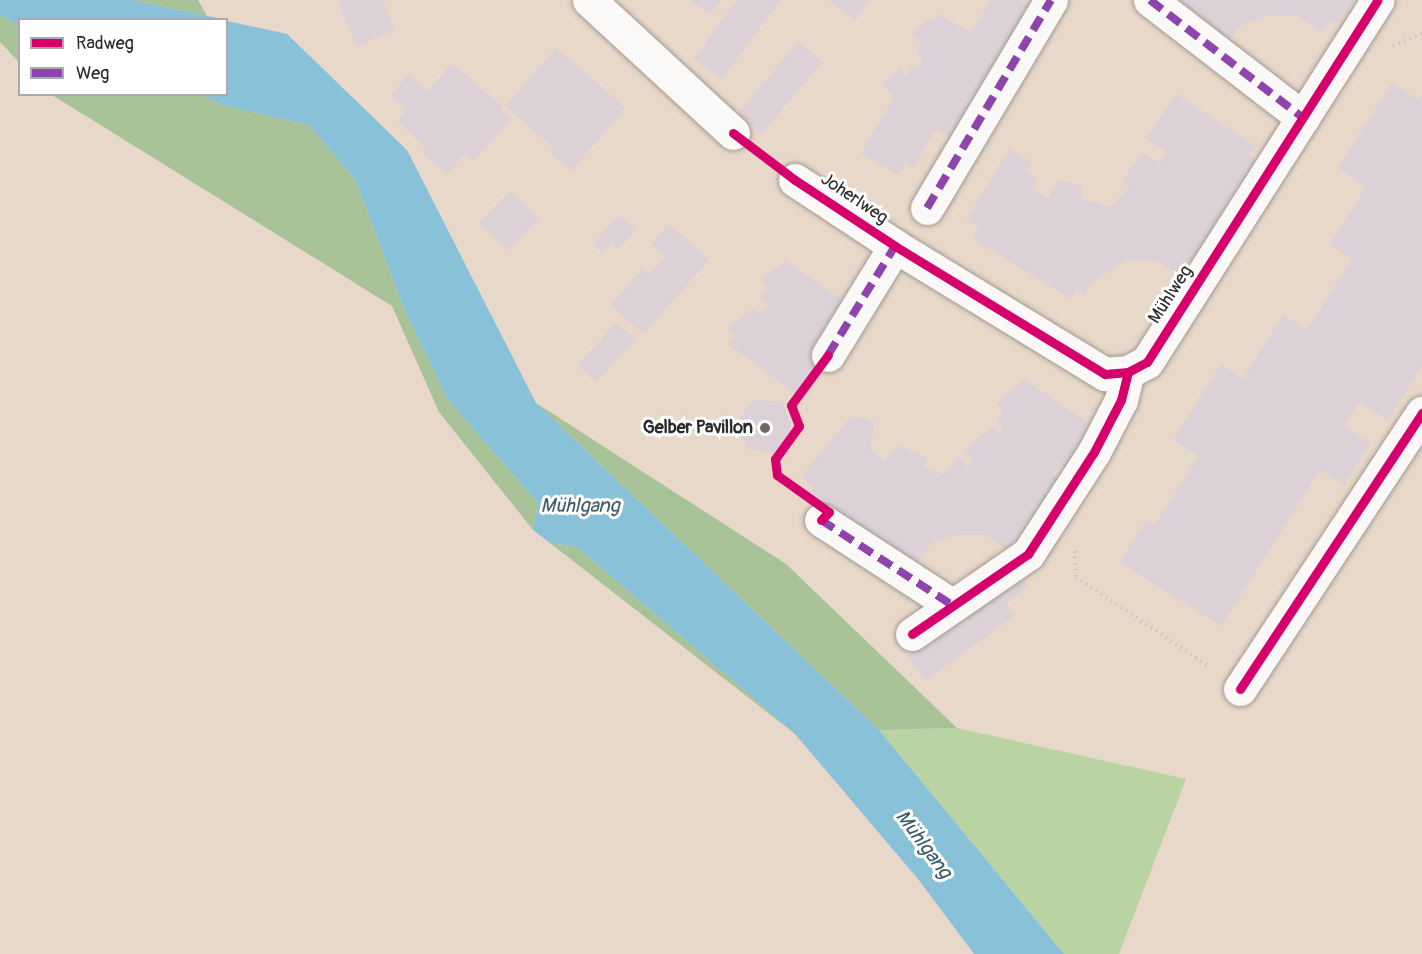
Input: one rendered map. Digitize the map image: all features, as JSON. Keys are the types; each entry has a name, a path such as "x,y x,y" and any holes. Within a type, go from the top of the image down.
{"street":[{"path":"589,0 734,133"},
{"path":"927,208 1051,0"},
{"path":"1150,0 1304,118"},
{"name":"Mühlweg","path":"1128,372 1147,362 1378,0"},
{"name":"Joherlweg","path":"795,180 895,246"},
{"path":"828,355 895,246 1106,374 1128,372 1121,400 1094,452 1028,554 912,634"},
{"path":"1240,689 1422,412"},
{"path":"821,520 952,605"}],"path":[{"path":"1388,48 1422,33"},
{"path":"1075,546 1076,577 1240,689"}],"green space":[{"path":"131,0 198,0 207,16"},
{"path":"0,15 18,24 18,61 0,42"},
{"path":"54,96 203,96 225,106 309,125 356,181 404,309 448,400 538,503 533,530 439,412 392,306"},
{"path":"536,403 786,564 957,728 879,730"},
{"path":"550,543 577,547 795,734"},
{"path":"957,728 1186,779 1119,954 1064,954 879,730"}],"water":[{"path":"0,0 131,0 217,18 18,18 18,24 0,15"},
{"name":"Mühlgang","path":"228,21 287,34 407,150 536,403 879,730 1064,954 974,954 918,879 795,734 577,547 550,543 533,530 538,503 448,400 404,309 356,181 309,125 225,106 203,96 228,96"}],"building":[{"path":"342,0 382,0 395,30 357,46 338,2"},
{"path":"690,0 721,0 710,14"},
{"path":"737,0 780,0 722,79 694,59"},
{"path":"828,0 869,0 855,20"},
{"path":"991,0 1020,0 1029,5 962,143 936,129 913,168 905,163 898,175 861,154 894,97 883,84 900,69 906,77 913,65 918,69 924,58 916,54 921,44 912,33 930,18 933,22 938,14 971,33"},
{"path":"1163,0 1355,0 1335,25 1330,21 1320,32 1298,16 1269,15 1242,25 1227,42"},
{"path":"798,42 822,62 761,134 738,114"},
{"path":"556,48 626,108 571,171 550,153 554,148 506,106"},
{"path":"452,63 502,106 500,109 511,119 474,161 465,154 447,174 421,152 426,147 397,121 407,109 391,95 409,74 428,91"},
{"path":"1392,83 1419,100 1422,95 1422,366 1388,420 1359,402 1344,427 1370,443 1344,485 1320,470 1221,626 1120,562 1146,520 1155,525 1199,456 1173,440 1221,364 1243,379 1283,315 1307,330 1352,259 1330,244 1367,186 1338,168"},
{"path":"1176,94 1255,146 1249,155 1257,161 1192,264 1185,259 1176,273 1157,261 1126,260 1094,281 1085,295 1077,289 1071,299 972,238 979,227 966,220 1010,149 1031,162 1026,171 1038,178 1031,188 1047,199 1059,180 1081,185 1082,200 1110,207 1130,187 1122,182 1142,152 1160,163 1167,152 1146,139"},
{"path":"510,191 539,219 508,250 479,223"},
{"path":"619,215 635,230 618,249 611,243 603,253 593,244"},
{"path":"669,224 709,260 643,334 611,305 643,269 649,275 665,257 651,244"},
{"path":"787,261 855,310 795,393 728,344 733,336 727,327 753,309 761,315 768,305 760,299 767,289 761,278"},
{"path":"616,323 635,340 596,382 578,365"},
{"path":"1025,379 1093,427 1071,472 1061,465 1053,475 1064,483 1023,540 1017,536 1007,550 987,535 955,535 931,544 914,567 896,564 806,495 815,488 801,477 851,416 874,422 871,450 885,461 897,445 928,458 924,467 944,475 959,456 966,466 973,461 965,449 992,427 999,433 1004,427 996,420 1003,410 997,402"},
{"name":"Gelber Pavillon","path":"753,400 782,402 793,432 778,454 748,449 736,424"},
{"path":"1019,574 1028,587 1006,603 1015,615 925,681 907,656"}],"marked path":[{"path":"927,208 1051,0"},
{"path":"1150,0 1303,118"},
{"path":"828,355 895,246"},
{"path":"821,520 952,605"}],"cycle path":[{"path":"733,133 795,180 895,246 1105,374 1128,372 1147,362 1378,0"},
{"path":"821,520 829,512 777,475 775,459 799,426 791,405 828,355"},
{"path":"912,634 1028,554 1094,452 1121,400 1128,372"},
{"path":"1240,689 1422,413"}],"place":[{"name":"Gelber Pavillon","path":"765,428"}]}
